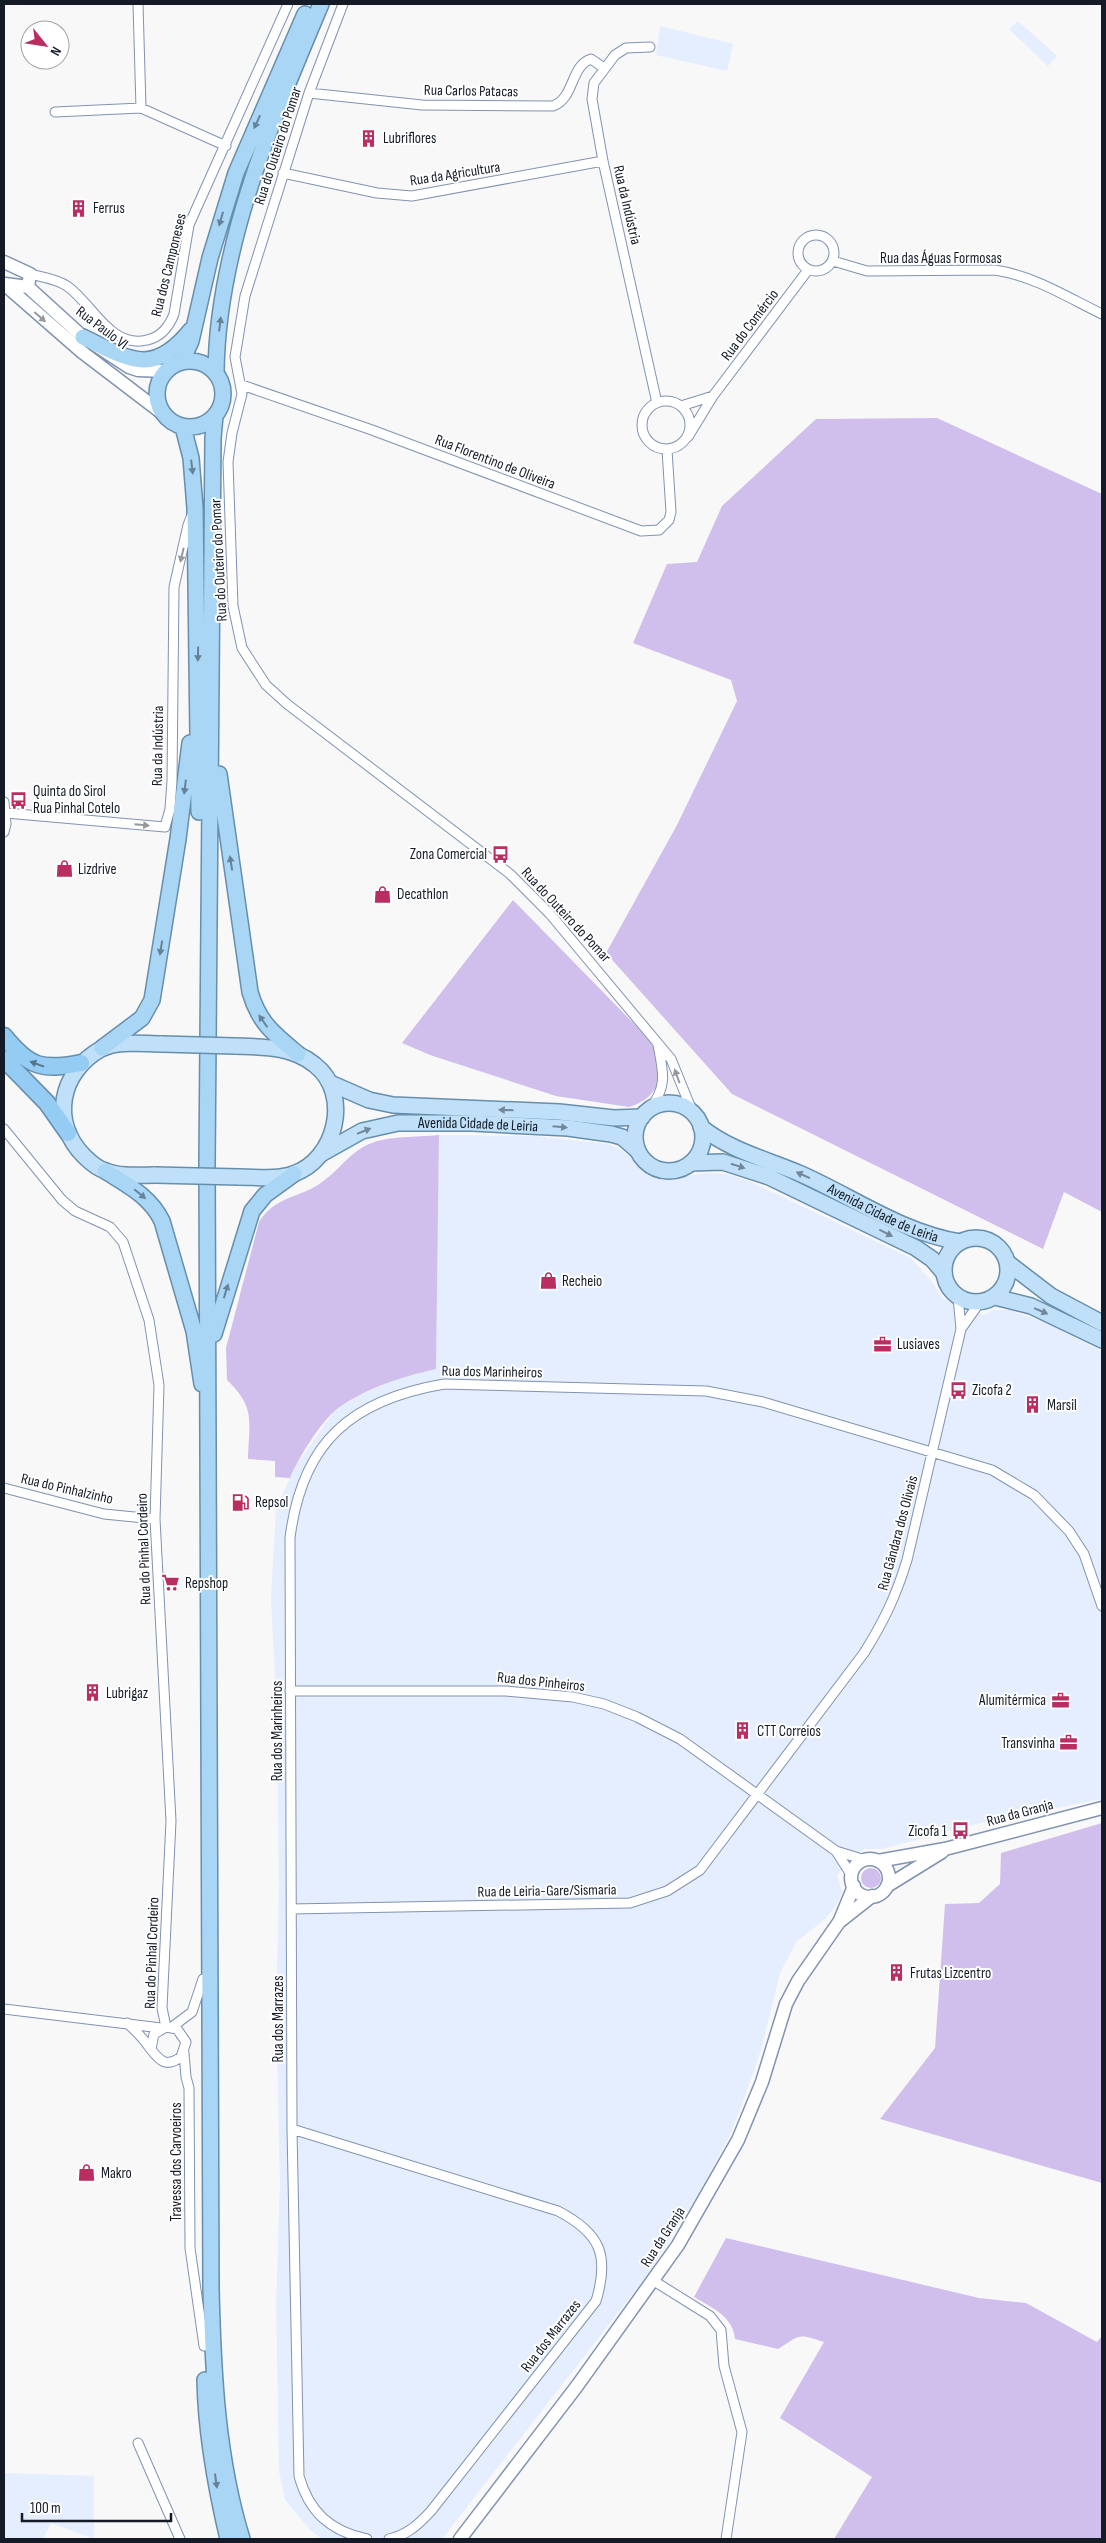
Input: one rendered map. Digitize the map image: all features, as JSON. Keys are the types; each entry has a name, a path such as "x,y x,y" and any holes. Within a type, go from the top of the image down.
{"highway":[{"path":"182,362 195,324 210,258 236,173 310,4"},
{"path":"216,373 223,303 242,214 265,140 321,4"},
{"path":"83,337 134,360 146,360 172,351 195,324"},
{"path":"215,416 200,426 183,427 175,424 162,413 158,403 157,391 160,380 166,371 182,362 201,362 216,373 221,381 223,399 215,416 213,438 207,1032 213,2373 226,2470 242,2539"},
{"path":"183,427 191,458 195,508 198,621 197,687 202,1060 204,2346 207,2418 220,2506 228,2539"},
{"path":"211,630 216,653 219,786 250,992 256,1010 265,1025 298,1054"},
{"path":"102,1048 134,1026 142,1018 152,1000 178,839 197,687"},
{"path":"4,1036 15,1050 35,1065 52,1068 81,1063"},
{"path":"4,1058 47,1103 68,1133"},
{"path":"105,1171 141,1194 154,1207 162,1221 194,1331 202,1384"},
{"path":"209,1355 220,1310 252,1211 265,1195 294,1174"}],"main road":[{"name":"Rua Paulo VI","path":"4,262 29,281 83,337 128,367 138,370 166,371"},
{"path":"4,284 29,281"},
{"path":"4,284 82,352 162,413"},
{"path":"124,1044 235,1046 275,1048 298,1054 316,1065 330,1083 336,1099 336,1117 334,1127 321,1154 306,1168 294,1174 274,1178 156,1175 105,1171 79,1151 68,1133 64,1120 64,1099 69,1080 81,1063 102,1048 124,1044"},
{"name":"Avenida Cidade de Leiria","path":"330,1083 369,1100 393,1105 559,1112 614,1118 646,1113"},
{"path":"673,1103 684,1106 693,1113 701,1126 702,1146 691,1163 676,1170 660,1170 646,1163 637,1150 636,1129 646,1113 662,1104 673,1103"},
{"name":"Avenida Cidade de Leiria","path":"321,1154 362,1131 398,1123 472,1123 568,1128 622,1137 637,1150"},
{"name":"Avenida Cidade de Leiria","path":"701,1126 735,1150 801,1174 926,1234 960,1242"},
{"name":"Avenida Cidade de Leiria","path":"691,1163 723,1162 794,1188 916,1248 932,1259 944,1273"},
{"path":"1008,1263 1008,1278 1005,1285 995,1297 980,1302 968,1302 958,1297 948,1286 944,1273 946,1259 960,1242 978,1237 988,1240 997,1245 1008,1263 1044,1291 1064,1304 1102,1323"},
{"path":"995,1297 1031,1306 1102,1340"},
{"path":"1064,1304 1102,1314"},
{"name":"Rua da Granja","path":"878,1861 945,1850 1102,1808"},
{"name":"Rua da Granja","path":"887,1886 945,1850"},
{"path":"865,1860 878,1861 887,1869 889,1881 887,1886 883,1891 872,1896 863,1895 853,1881 856,1866 865,1860"},
{"name":"Rua da Granja","path":"460,2539 577,2386 654,2280 702,2206 734,2149 762,2082 786,2004 798,1980 839,1922 853,1881"},
{"name":"Rua da Granja","path":"839,1922 872,1896"}],"street":[{"path":"138,4 141,108"},
{"name":"Rua dos Camponeses","path":"29,281 68,286 119,337 140,342 153,339 169,325 174,314 190,225 288,4"},
{"name":"Rua do Outeiro do Pomar","path":"343,4 309,93 245,296 235,357 242,385 242,394 232,432 228,462 231,584 236,628 242,648 266,685 287,704 510,874 556,920 671,1059 693,1113"},
{"name":"Rua da Indústria","path":"650,47 626,48 615,55 594,83 592,99 603,161 657,403"},
{"name":"Rua Carlos Patacas","path":"309,93 422,105 553,106 560,103 567,95 585,61 591,59 604,68"},
{"path":"55,112 141,108 226,146"},
{"name":"Rua da Agricultura","path":"283,174 377,193 412,196 603,161"},
{"path":"820,235 827,238 834,250 833,261 825,269 818,271 808,270 802,265 798,253 802,241 807,237 820,235"},
{"name":"Rua das Águas Formosas","path":"833,261 867,271 995,270 1014,273 1033,280 1102,314"},
{"name":"Rua do Comércio","path":"688,437 713,396 808,270"},
{"name":"Rua Florentino de Oliveira","path":"242,385 650,532 659,530 671,512 667,450"},
{"path":"681,406 713,396"},
{"path":"665,401 681,406 686,410 691,424 688,437 675,448 667,450 653,446 644,434 643,419 651,407 665,401"},
{"name":"Rua da Indústria","path":"6,813 165,827 170,809 172,781 174,587 188,525 195,508"},
{"path":"4,802 6,813 4,832"},
{"path":"646,1113 658,1099 663,1084 657,1042"},
{"name":"Rua do Pinhal Cordeiro","path":"4,1129 62,1200 75,1211 110,1226 123,1242 149,1320 159,1385 154,1520 171,1821 162,2008 166,2028"},
{"name":"Rua Gândara dos Olivais","path":"757,1793 864,1653 885,1620 897,1594 907,1560 961,1329 958,1297"},
{"name":"Rua Gândara dos Olivais","path":"961,1329 980,1302"},
{"name":"Rua dos Marinheiros","path":"291,1909 290,1538 293,1509 303,1482 322,1445 337,1430 369,1407 402,1393 444,1384 706,1391 764,1402 932,1451 992,1470 1041,1501 1069,1531 1084,1554 1102,1606"},
{"name":"Rua do Pinhalzinho","path":"4,1488 104,1514 154,1520"},
{"name":"Rua dos Pinheiros","path":"290,1691 506,1691 573,1697 604,1704 660,1728 680,1739 836,1851 865,1860"},
{"name":"Rua de Leiria-Gare/Sismaria","path":"291,1909 630,1903 667,1891 700,1870 757,1793"},
{"name":"Rua dos Pinheiros","path":"836,1851 853,1881"},
{"name":"Rua dos Marrazes","path":"291,1909 292,2128 299,2476 305,2496 312,2508 332,2525 352,2536 367,2539"},
{"path":"151,2049 152,2038 192,2012 203,1979"},
{"path":"4,2010 127,2023 166,2028 185,2037 184,2053 176,2060 170,2062 159,2060 127,2023"},
{"name":"Travessa dos Carvoeiros","path":"184,2053 189,2088 190,2248 204,2346"},
{"path":"170,2062 186,2077"},
{"name":"Rua dos Marrazes","path":"292,2128 558,2211 577,2222 587,2231 601,2254 603,2278 596,2301 431,2512 414,2529 389,2539"},
{"path":"654,2280 710,2316 721,2330 724,2366 742,2432 726,2539"},
{"path":"138,2443 180,2539"}],"shaded area":[{"path":"1018,21 1057,56 1048,66 1009,29"},
{"path":"660,26 733,44 727,71 656,55"},
{"path":"937,418 1102,494 1102,1212 1064,1192 1043,1249 732,1094 606,953 677,825 737,701 731,680 633,643 667,564 697,562 722,506 816,419"},
{"path":"513,900 650,1040 658,1062 658,1081 655,1089 641,1102 629,1107 556,1096 430,1055 402,1043"},
{"path":"439,1135 534,1136 609,1144 623,1151 646,1171 657,1177 670,1178 707,1173 727,1174 749,1181 911,1258 933,1283 943,1299 983,1315 993,1310 1009,1310 1044,1322 1102,1351 1102,1799 976,1824 882,1849 864,1849 837,1875 842,1892 837,1904 824,1920 796,1942 780,1973 761,2050 745,2096 730,2135 699,2193 649,2273 442,2539 322,2539 311,2531 285,2500 279,2471 276,2303 280,2185 276,2006 279,1887 277,1722 271,1597 276,1509 295,1467 335,1410 360,1395 399,1378 436,1369"},
{"path":"439,1135 436,1369 384,1384 360,1395 337,1409 324,1422 310,1441 290,1478 275,1477 275,1461 248,1459 249,1416 247,1407 243,1399 227,1380 226,1348 259,1222 266,1213 280,1202 313,1187 329,1177 353,1154 368,1144 392,1138"},
{"path":"1102,1823 1102,2183 880,2119 935,2048 945,1904 979,1903 1000,1884 1001,1853"},
{"path":"871,1868 878,1871 881,1878 878,1885 871,1888 864,1885 861,1878 864,1871"},
{"path":"726,2238 979,2298 1026,2303 1097,2342 1102,2336 1102,2539 834,2539 872,2477 780,2418 824,2342 808,2337 799,2337 778,2349 735,2339 730,2324 726,2319 694,2297"},
{"path":"4,2473 94,2476 94,2539 51,2523 43,2539 4,2539"}],"place":[{"name":"Lubriflores","path":"369,138"},
{"name":"Ferrus","path":"79,208"},
{"name":"Quinta do Sirol Rua Pinhal Cotelo","path":"19,800"},
{"name":"Zona Comercial","path":"501,854"},
{"name":"Lizdrive","path":"64,869"},
{"name":"Decathlon","path":"383,894"},
{"name":"Recheio","path":"548,1281"},
{"name":"Lusiaves","path":"883,1344"},
{"name":"Zicofa 2","path":"958,1390"},
{"name":"Marsil","path":"1033,1405"},
{"name":"Repsol","path":"241,1502"},
{"name":"Repshop","path":"171,1583"},
{"name":"Lubrigaz","path":"92,1693"},
{"name":"Alumitérmica","path":"1060,1700"},
{"name":"CTT Correios","path":"743,1731"},
{"name":"Transvinha","path":"1069,1743"},
{"name":"Zicofa 1","path":"961,1831"},
{"name":"Frutas Lizcentro","path":"896,1973"},
{"name":"Makro","path":"87,2173"}]}
